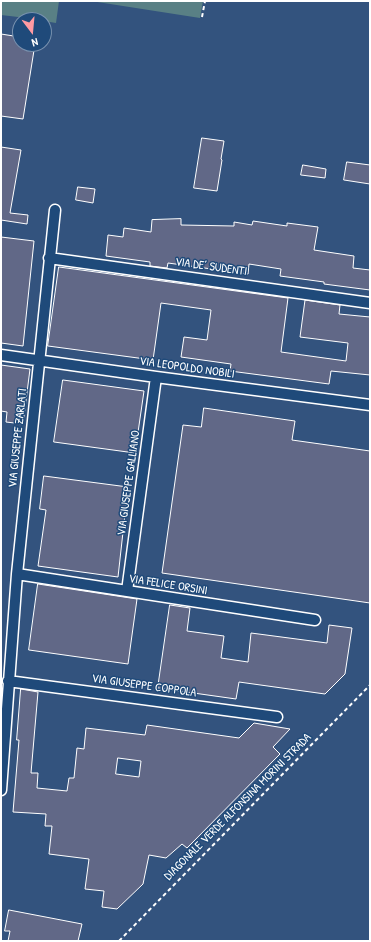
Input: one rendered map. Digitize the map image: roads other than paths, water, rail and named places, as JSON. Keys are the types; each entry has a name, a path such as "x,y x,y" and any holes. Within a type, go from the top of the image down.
{"street":[{"name":"VIA GIUSEPPE ZARLATI","path":"1,790 17,574 55,210"},
{"name":"VIA DE’ SUDENTI","path":"49,258 370,303"},
{"name":"VIA LEOPOLDO NOBILI","path":"1,355 370,405"},
{"name":"VIA GIUSEPPE GALLIANO","path":"127,591 156,377"},
{"name":"VIA FELICE ORSINI","path":"17,574 315,620"},
{"name":"VIA GIUSEPPE COPPOLA","path":"8,681 277,717"}]}
